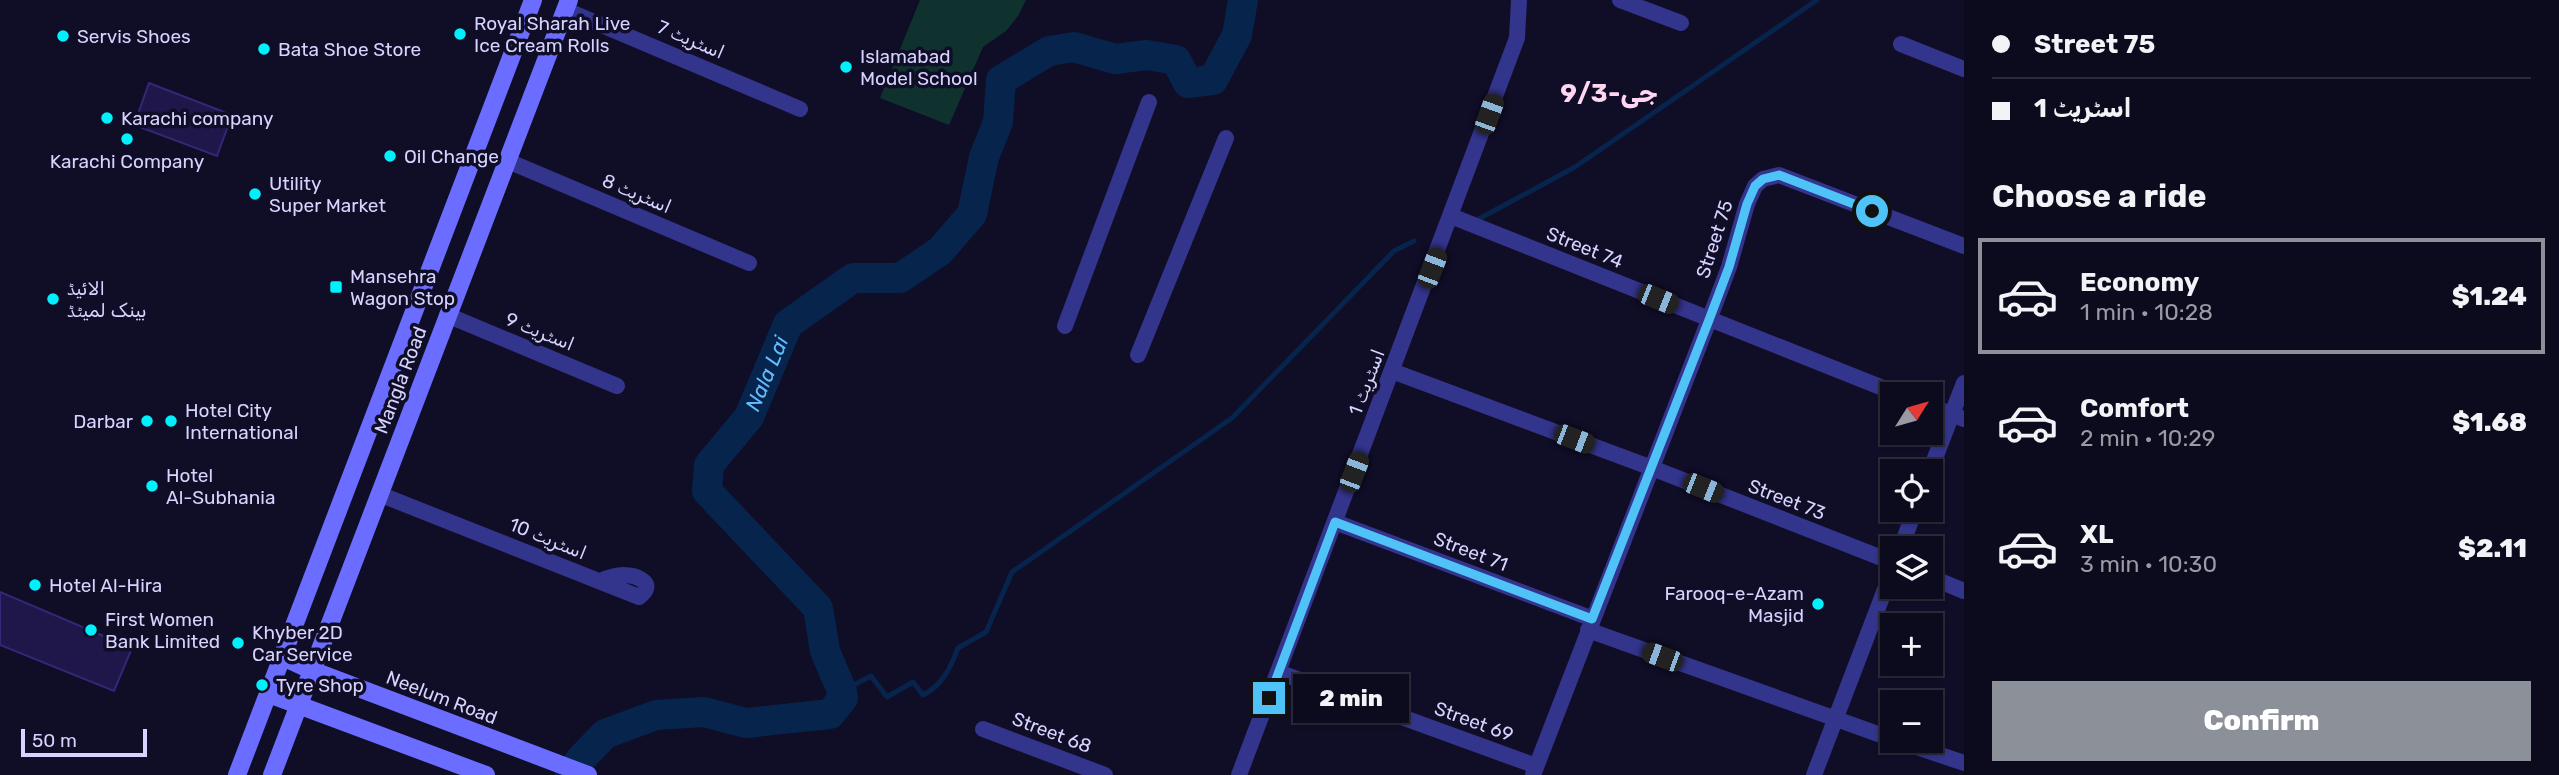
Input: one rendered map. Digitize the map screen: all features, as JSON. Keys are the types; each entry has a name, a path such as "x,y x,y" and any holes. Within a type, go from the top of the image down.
{"main road":[{"name":"Mangla Road","path":"237,775 533,0"},
{"name":"Mangla Road","path":"272,775 568,5"},
{"name":"Neelum Road","path":"283,657 588,775"},
{"path":"269,694 486,775"}],"street":[{"name":"اسٹریٹ 1","path":"1239,775 1517,38 1519,0"},
{"path":"1620,0 1681,23"},
{"name":"اسٹریٹ 7","path":"568,5 800,109"},
{"path":"1901,44 1964,69"},
{"path":"1065,326 1149,102"},
{"path":"1138,355 1226,138"},
{"name":"اسٹریٹ 8","path":"508,161 749,263"},
{"name":"Street 75","path":"1535,771 1729,267 1747,204 1755,186 1763,179 1779,175 1964,246"},
{"name":"Street 74","path":"1451,216 1880,387"},
{"name":"اسٹریٹ 9","path":"447,315 617,386"},
{"name":"Street 73","path":"1392,371 1652,468 1880,557"},
{"path":"1936,459 1958,417 1964,383"},
{"name":"اسٹریٹ 10","path":"379,494 639,597 646,586 638,575 622,575 600,581"},
{"name":"Street 71","path":"1335,522 1835,720 1880,735"},
{"path":"1943,582 1964,591"},
{"path":"1814,775 1881,599"},
{"name":"Street 69","path":"1278,672 1535,771"},
{"name":"Street 68","path":"983,729 1105,775"},
{"name":"Street 71","path":"1934,753 1964,763"}],"green space":[{"path":"920,0 1026,0 1006,31 983,47 949,125 880,98"}],"building":[{"path":"149,83 232,115 217,156 134,125"},
{"path":"0,592 132,648 114,691 0,645"}],"waterway":[{"name":"Nala Lai","path":"570,775 580,760 605,734 656,715 704,712 746,723 830,714 843,698 825,651 818,608 707,491 709,465 749,417 788,324 853,278 900,278 940,251 972,214 984,157 998,122 1001,80 1049,51 1074,47 1115,59 1147,55 1176,60 1188,83 1213,80 1237,35 1243,0"},
{"path":"1475,221 1575,167 1817,0"},
{"path":"842,691 871,676 887,697 913,682 923,695 936,687 958,648 986,632 1012,572 1232,418 1394,251 1414,241"}],"place":[{"name":"Royal Sharah Live Ice Cream Rolls","path":"460,34"},
{"name":"Servis Shoes","path":"63,36"},
{"name":"Bata Shoe Store","path":"264,49"},
{"name":"Islamabad Model School","path":"846,67"},
{"name":"Karachi company","path":"107,118"},
{"name":"Karachi Company","path":"127,139"},
{"name":"Oil Change","path":"390,156"},
{"name":"Utility Super Market","path":"255,194"},
{"name":"Mansehra Wagon Stop","path":"336,287"},
{"name":"الائیڈ بینک لمیٹڈ","path":"53,299"},
{"name":"Darbar","path":"147,421"},
{"name":"Hotel City International","path":"171,421"},
{"name":"Hotel Al-Subhania","path":"152,486"},
{"name":"Hotel Al-Hira","path":"35,585"},
{"name":"Farooq-e-Azam Masjid","path":"1818,604"},
{"name":"First Women Bank Limited","path":"91,630"},
{"name":"Khyber 2D Car Service","path":"238,643"},
{"name":"Tyre Shop","path":"262,685"}],"district":[{"name":"جی-9/3","path":"1609,93"}],"route":[{"path":"1269,698 1335,522 1592,619 1729,267 1747,204 1755,186 1763,179 1779,175 1872,211"}]}
